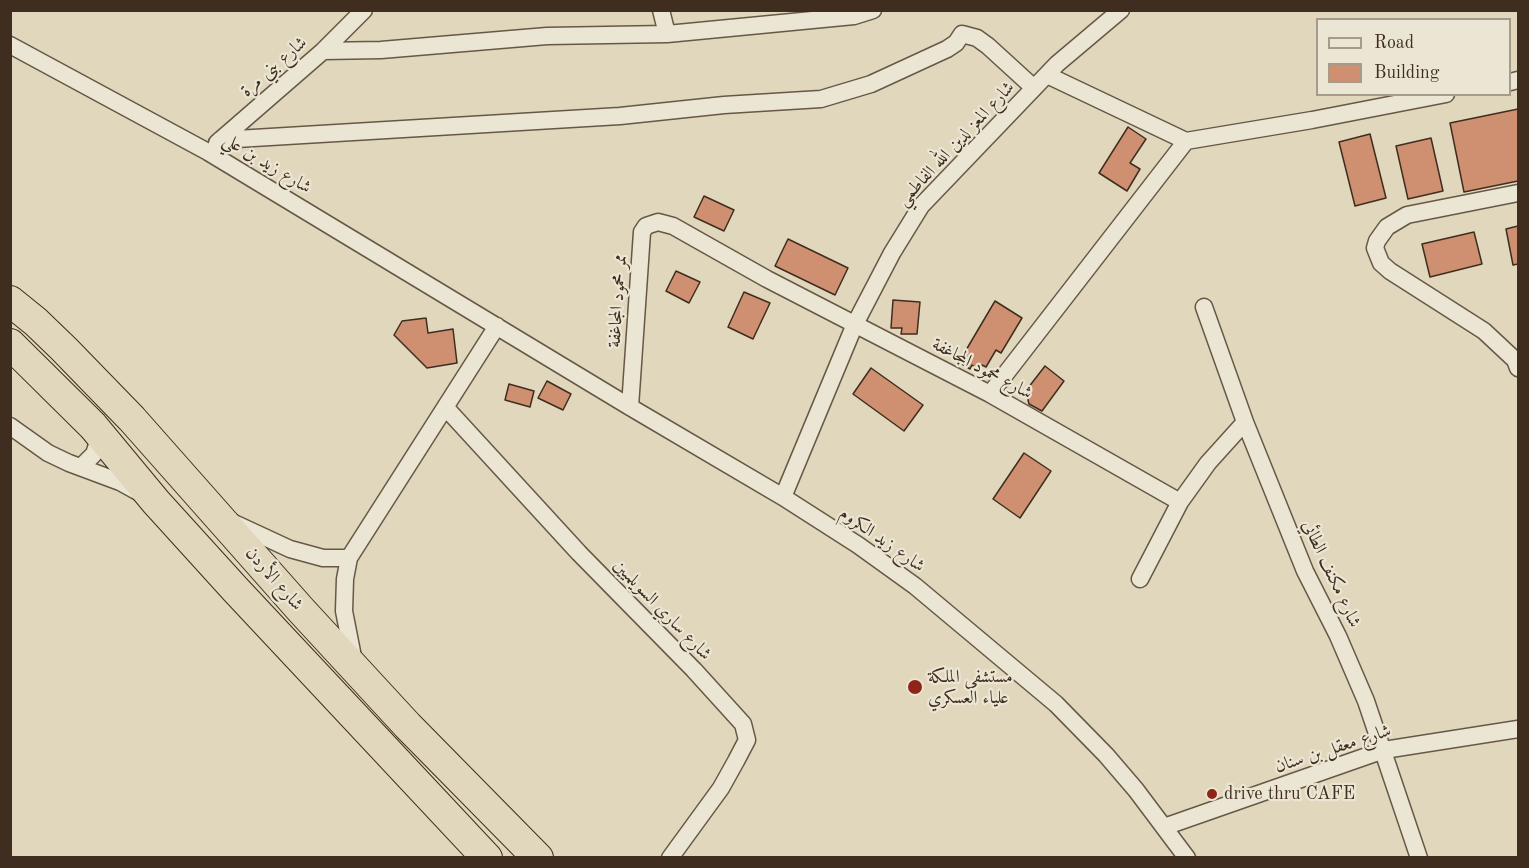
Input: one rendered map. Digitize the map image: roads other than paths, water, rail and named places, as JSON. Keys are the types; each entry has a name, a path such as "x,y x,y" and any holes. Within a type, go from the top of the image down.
{"highway":[{"name":"شارع الأردن","path":"10,301 64,349 132,419 408,726 538,858"},
{"name":"شارع الأردن","path":"10,344 93,426 156,502 235,589 487,858"}],"street":[{"name":"شارع بني مرة","path":"214,146 323,51 364,10"},
{"path":"661,10 667,34"},
{"path":"323,51 381,50 547,36 667,34 854,16 873,10"},
{"name":"شارع المعز لدين الله الفاطمي","path":"783,497 855,324 892,253 921,206 1072,49 1121,10"},
{"path":"214,146 620,116 830,97 872,84 947,49 956,43 962,34 977,38 988,46 1034,88"},
{"name":"شارع زيد بن علي","path":"10,45 214,146 497,326"},
{"path":"1047,75 1186,141 1436,96"},
{"path":"990,394 1186,141"},
{"path":"1517,362 1484,331 1390,271 1381,263 1375,248 1387,227 1407,215 1518,193"},
{"name":"ممر محمود المجاغفة","path":"630,407 642,232 646,226 658,222 673,226"},
{"name":"شارع محمود المجاغفة","path":"673,226 767,279 990,394 1180,502"},
{"name":"شارع مكنف الطائي","path":"1204,308 1245,423 1305,571 1354,671 1384,750 1419,858"},
{"path":"355,668 344,611 345,579 349,558 497,326"},
{"name":"شارع زيد الكروم","path":"497,326 783,497 858,545 915,586 1056,704 1106,754 1187,858"},
{"name":"شارع ساري السويلميين","path":"446,408 579,553 694,670 742,724 747,740 736,761 721,788 670,858"},
{"path":"1140,579 1180,502 1208,463 1245,423"},
{"path":"10,426 48,453 120,482 156,502"},
{"path":"81,467 94,454 96,435 93,426"},
{"path":"219,516 290,549 323,558 349,558"},
{"name":"شارع معقل بن سنان","path":"1164,826 1384,750 1518,729"}],"place":[{"name":"مستشفى الملكة علياء العسكري","path":"915,687"},
{"name":"drive thru CAFE","path":"1212,794"}]}
